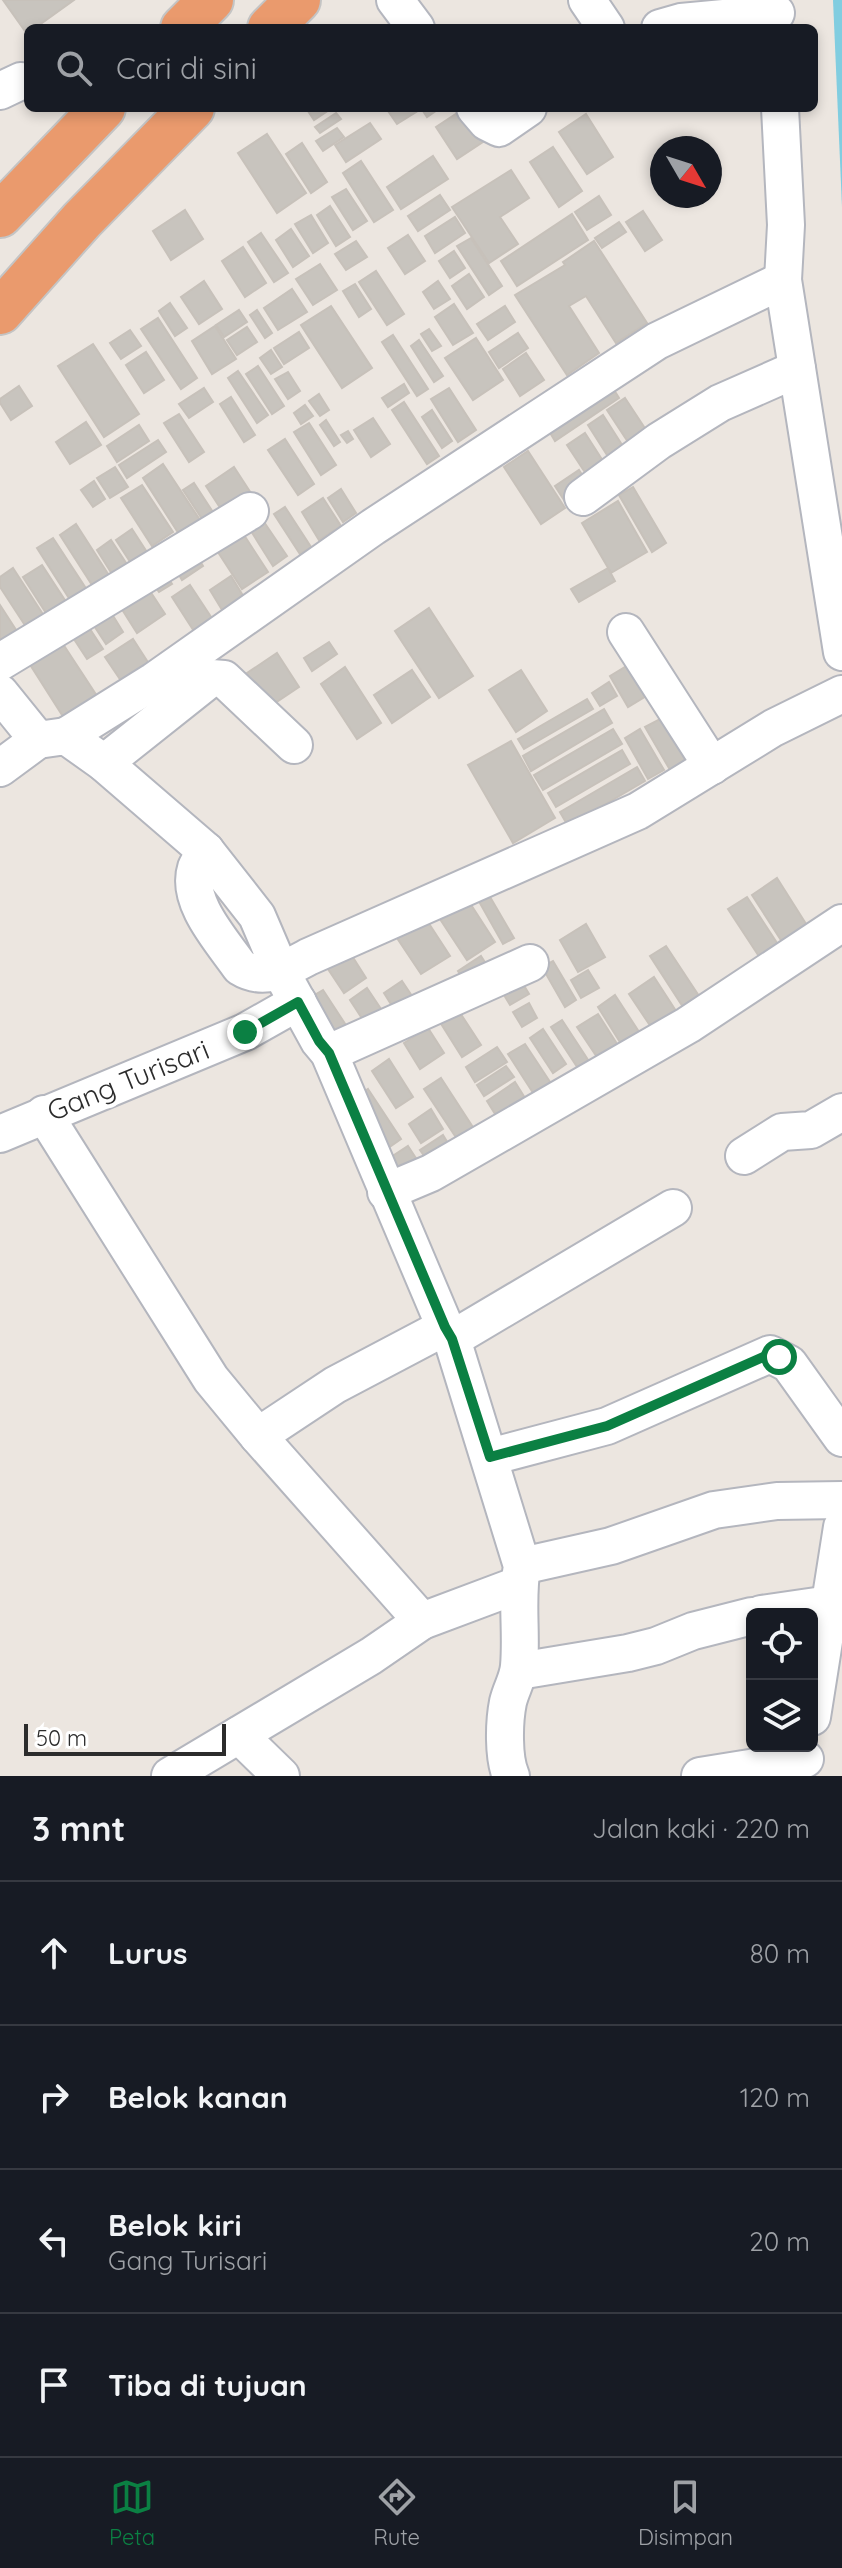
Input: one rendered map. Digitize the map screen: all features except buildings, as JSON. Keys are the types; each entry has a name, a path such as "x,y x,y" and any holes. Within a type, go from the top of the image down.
{"highway":[{"path":"187,24 211,0"},
{"path":"274,24 298,0"},
{"path":"0,215 99,112"},
{"path":"0,312 82,220 188,112"}],"street":[{"path":"395,0 413,24"},
{"path":"587,0 603,24"},
{"path":"674,24 776,14"},
{"path":"478,112 487,122 499,128 522,112"},
{"path":"780,112 786,225 783,280 842,652"},
{"path":"0,768 154,681 373,527 657,341 783,280"},
{"path":"583,497 659,441 720,403 797,369"},
{"path":"0,662 250,511"},
{"path":"626,632 712,766"},
{"path":"104,763 216,677 224,679 294,745"},
{"path":"0,693 52,738 104,763 206,851 257,916 289,987 329,1053 448,1333 490,1457 520,1575 519,1671 508,1702 505,1763 511,1776"},
{"name":"Gang Turisari","path":"0,1134 245,1032 289,987 308,957 638,811 773,728 842,694"},
{"path":"386,1192 431,1173 688,1025 842,923"},
{"path":"329,1053 530,963"},
{"path":"744,1156 782,1132 811,1130 842,1112"},
{"path":"44,1114 211,1379 422,1621"},
{"path":"258,1436 335,1385 448,1333 673,1208"},
{"path":"490,1457 607,1426 770,1354 789,1364 842,1438"},
{"path":"170,1776 371,1656 422,1621 520,1575 714,1510 777,1501 842,1500"},
{"path":"818,1680 842,1527"},
{"path":"802,1608 830,1604"},
{"path":"519,1671 628,1653 746,1618"},
{"path":"239,1735 281,1776"},
{"path":"700,1776 804,1760"}],"water":[{"path":"833,0 842,0 842,207"}],"route":[{"path":"245,1032 298,1002 329,1053 386,1192 452,1339 490,1457 607,1426 770,1354 779,1357"}]}
